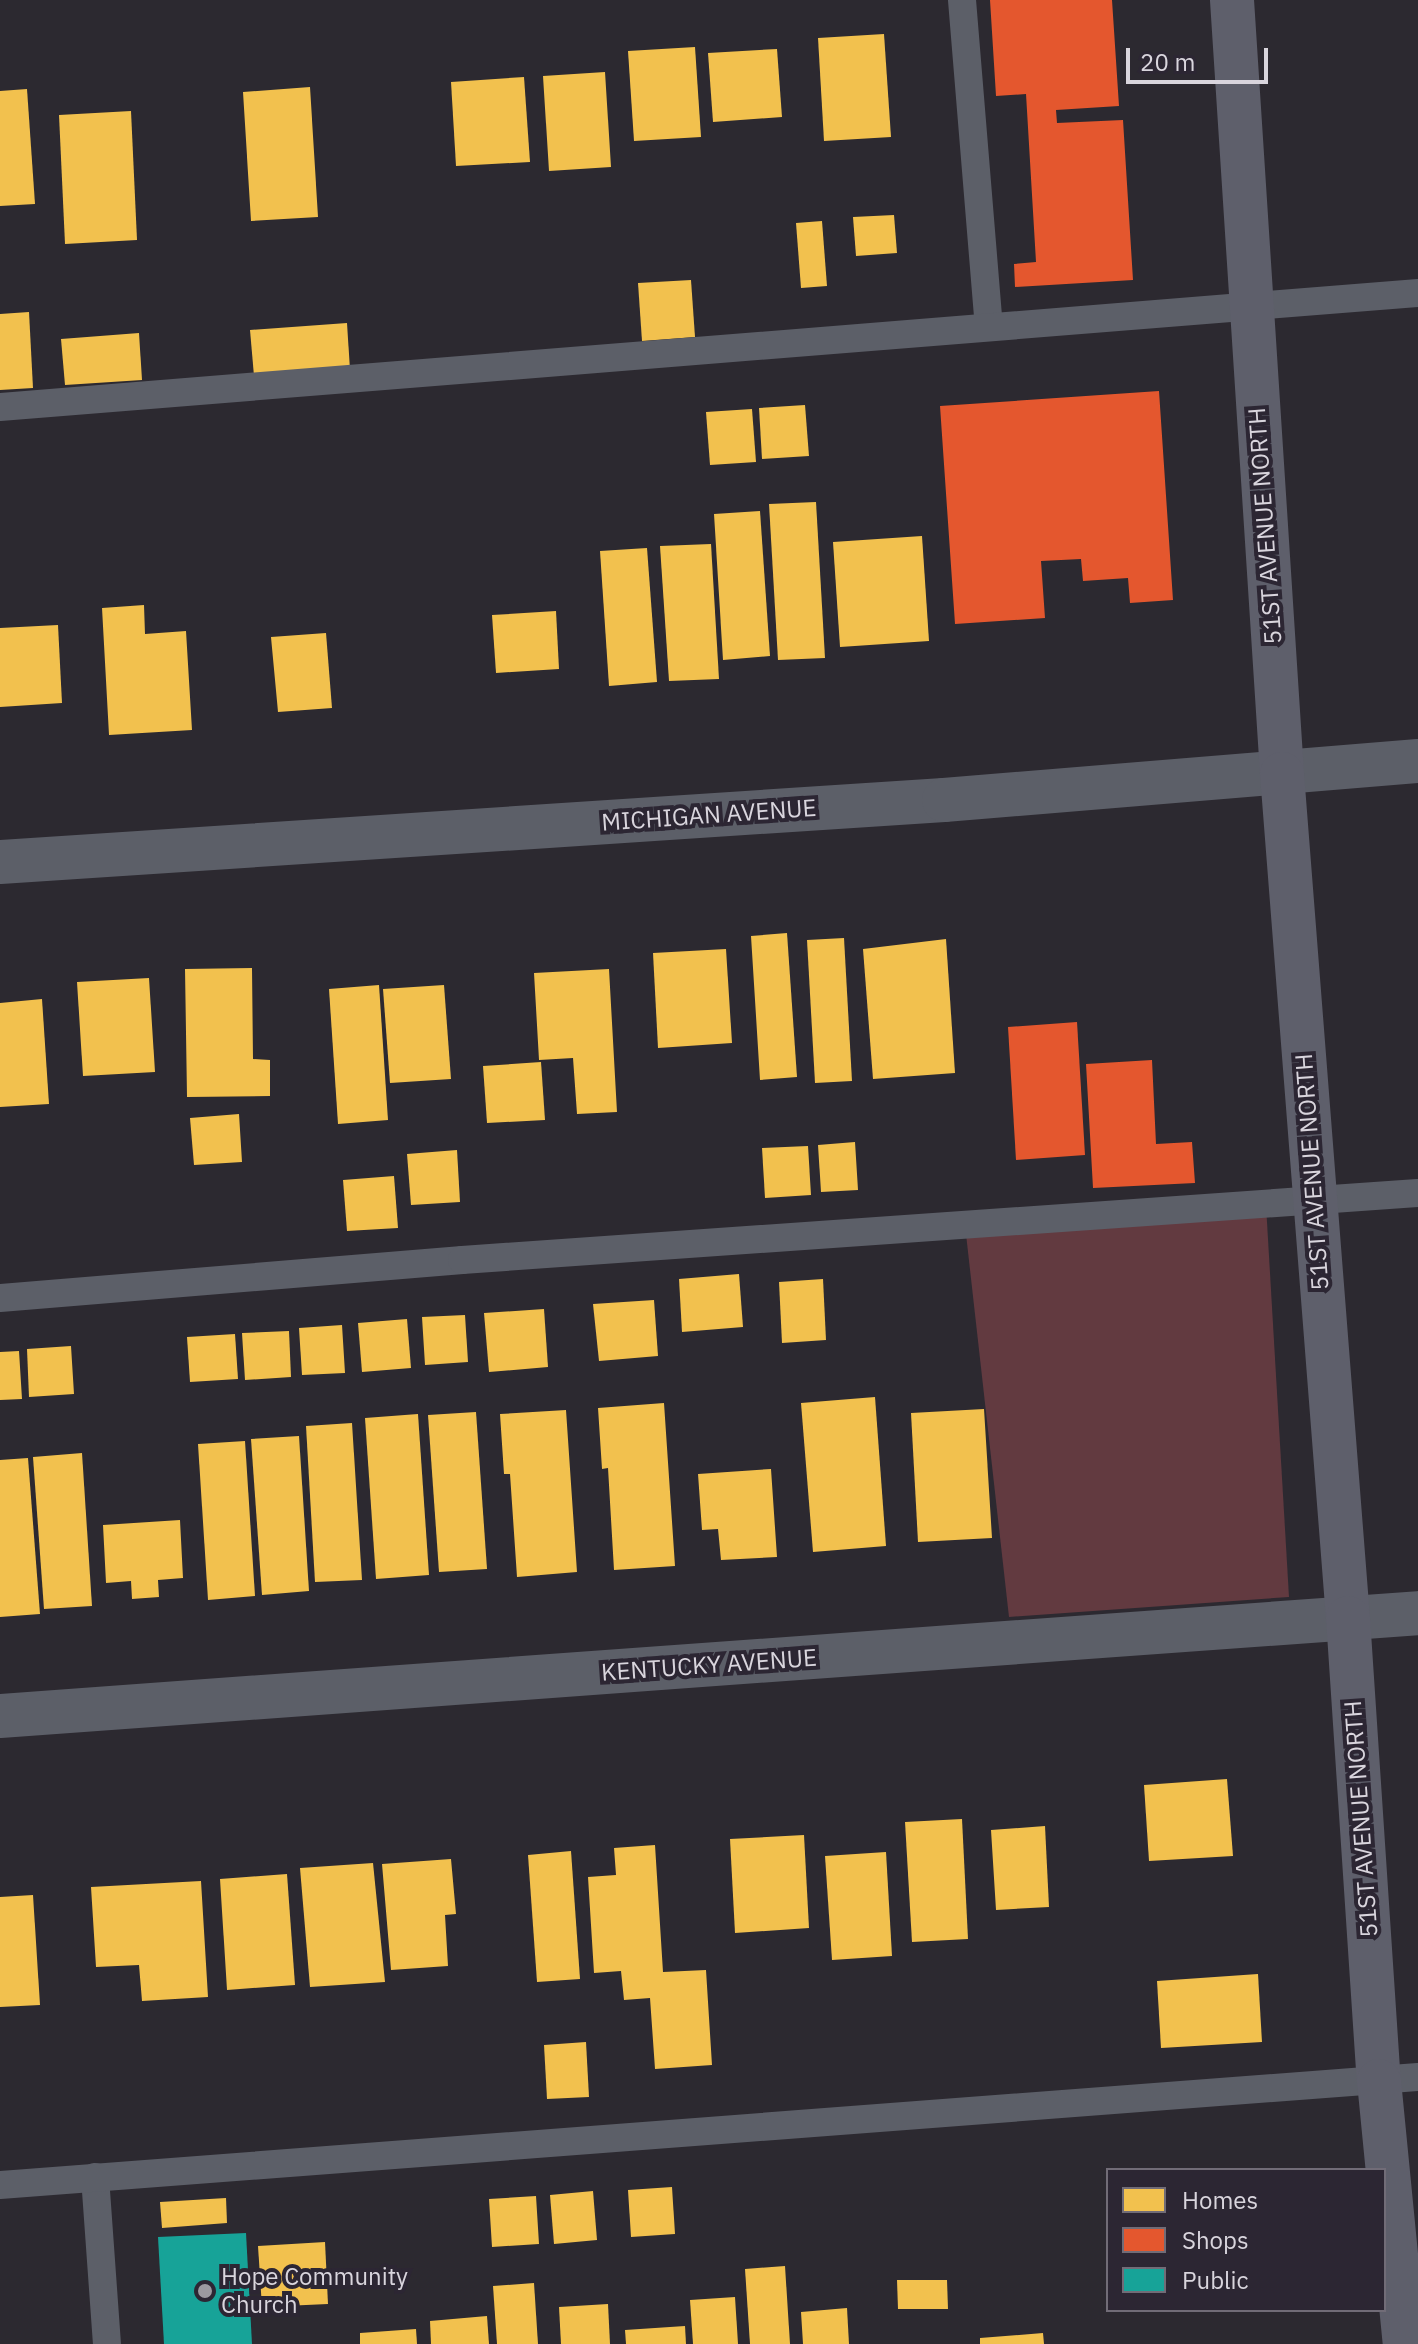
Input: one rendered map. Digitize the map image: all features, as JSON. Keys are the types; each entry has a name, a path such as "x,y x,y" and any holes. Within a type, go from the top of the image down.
{"main road":[{"name":"51ST AVENUE NORTH","path":"1232,0 1250,306 1314,1201 1348,1618 1398,2079 1405,2344"}],"street":[{"name":"MICHIGAN AVENUE","path":"0,862 944,800 1418,761"},
{"name":"KENTUCKY AVENUE","path":"0,1716 1418,1613"}],"lane":[{"path":"962,0 989,327"},
{"path":"0,407 1418,293"},
{"path":"0,1298 478,1259 1418,1193"},
{"path":"0,2185 1398,2079"},
{"path":"95,2177 107,2344"}],"shaded area":[{"path":"1266,1205 1289,1597 1009,1617 965,1225"}],"building: Homes":[{"path":"884,34 891,137 824,141 818,38"},
{"path":"695,47 701,137 634,141 628,51"},
{"path":"777,49 782,117 713,122 708,53"},
{"path":"605,72 611,167 549,171 543,76"},
{"path":"524,77 530,162 456,166 451,82"},
{"path":"310,87 318,217 251,221 243,92"},
{"path":"27,89 35,204 0,206 0,91"},
{"path":"131,111 137,240 65,244 59,115"},
{"path":"894,215 897,253 856,256 853,217"},
{"path":"822,221 827,286 801,288 796,223"},
{"path":"691,280 695,337 642,341 638,283"},
{"path":"29,312 33,388 0,390 0,314"},
{"path":"347,323 350,370 254,376 250,330"},
{"path":"139,333 142,380 65,385 61,339"},
{"path":"805,405 809,456 762,459 759,408"},
{"path":"752,409 756,462 710,465 706,412"},
{"path":"816,502 825,658 778,660 769,504"},
{"path":"760,511 770,656 723,660 714,514"},
{"path":"922,536 929,641 840,647 833,542"},
{"path":"711,544 719,679 669,681 660,546"},
{"path":"647,548 657,682 609,686 600,551"},
{"path":"144,605 145,634 186,631 192,730 109,735 102,608"},
{"path":"556,611 559,669 496,673 492,615"},
{"path":"58,625 62,703 0,707 0,628"},
{"path":"326,633 332,708 278,712 271,637"},
{"path":"787,933 797,1077 760,1080 751,936"},
{"path":"844,938 852,1081 815,1083 807,940"},
{"path":"946,939 955,1073 873,1079 863,949"},
{"path":"726,949 732,1043 658,1048 653,953"},
{"path":"252,968 253,1059 270,1060 270,1096 187,1097 185,969"},
{"path":"609,969 617,1112 577,1114 573,1058 539,1060 534,973"},
{"path":"149,978 155,1072 83,1076 77,982"},
{"path":"379,985 388,1120 338,1124 329,989"},
{"path":"444,985 451,1079 390,1083 383,989"},
{"path":"42,999 49,1104 0,1107 0,1003"},
{"path":"541,1062 545,1120 487,1123 483,1066"},
{"path":"239,1114 242,1162 194,1165 190,1118"},
{"path":"855,1142 858,1190 821,1192 818,1145"},
{"path":"808,1146 811,1195 765,1198 762,1148"},
{"path":"457,1150 460,1202 411,1205 407,1154"},
{"path":"394,1176 398,1228 347,1231 343,1180"},
{"path":"739,1274 743,1327 682,1332 679,1279"},
{"path":"823,1279 826,1340 782,1343 779,1282"},
{"path":"654,1300 658,1356 599,1361 593,1304"},
{"path":"544,1309 548,1367 489,1372 484,1313"},
{"path":"465,1315 468,1362 425,1365 422,1317"},
{"path":"407,1319 411,1368 362,1372 358,1323"},
{"path":"342,1325 345,1373 302,1375 299,1328"},
{"path":"289,1331 291,1377 245,1380 242,1333"},
{"path":"235,1334 238,1379 190,1382 187,1337"},
{"path":"71,1346 74,1394 29,1397 27,1349"},
{"path":"19,1351 22,1399 0,1400 0,1352"},
{"path":"875,1397 886,1546 813,1552 801,1403"},
{"path":"664,1403 675,1566 614,1570 608,1468 602,1469 598,1408"},
{"path":"984,1409 992,1538 918,1542 911,1413"},
{"path":"566,1410 577,1572 517,1577 510,1474 504,1474 500,1414"},
{"path":"476,1412 487,1569 439,1572 428,1415"},
{"path":"418,1414 429,1575 376,1579 365,1418"},
{"path":"352,1423 362,1580 315,1582 306,1426"},
{"path":"299,1436 309,1591 262,1595 251,1439"},
{"path":"245,1441 255,1596 208,1600 198,1444"},
{"path":"82,1453 92,1606 44,1609 33,1457"},
{"path":"28,1458 40,1614 0,1617 0,1460"},
{"path":"771,1469 777,1557 721,1560 718,1529 702,1530 698,1474"},
{"path":"180,1520 183,1578 158,1580 159,1597 132,1599 131,1581 106,1583 103,1525"},
{"path":"1227,1779 1233,1856 1149,1861 1144,1785"},
{"path":"962,1819 968,1939 912,1942 905,1822"},
{"path":"1045,1826 1049,1907 996,1910 991,1830"},
{"path":"804,1835 809,1928 735,1933 730,1839"},
{"path":"655,1845 663,1972 706,1970 712,2065 655,2069 650,1998 624,2000 621,1971 594,1973 588,1877 616,1875 614,1848"},
{"path":"571,1851 580,1979 537,1982 528,1855"},
{"path":"886,1852 892,1956 832,1960 825,1856"},
{"path":"451,1859 456,1914 445,1915 448,1966 391,1970 382,1864"},
{"path":"373,1863 385,1982 310,1987 300,1868"},
{"path":"287,1874 295,1985 227,1990 220,1879"},
{"path":"201,1881 208,1997 142,2001 139,1965 96,1967 91,1887"},
{"path":"33,1895 40,2005 0,2007 0,1897"},
{"path":"1258,1974 1262,2042 1161,2048 1157,1981"},
{"path":"586,2042 589,2097 547,2099 544,2045"},
{"path":"672,2187 675,2234 631,2237 628,2190"},
{"path":"593,2191 597,2240 554,2244 550,2195"},
{"path":"536,2196 539,2244 492,2247 489,2199"},
{"path":"226,2198 227,2223 162,2228 160,2202"},
{"path":"325,2242 328,2304 262,2307 258,2246"},
{"path":"785,2266 790,2344 750,2344 745,2269"},
{"path":"897,2280 947,2280 948,2309 898,2309"},
{"path":"534,2283 538,2344 497,2344 493,2286"},
{"path":"735,2297 738,2344 693,2344 690,2300"},
{"path":"608,2304 610,2344 561,2344 559,2307"},
{"path":"847,2308 849,2344 803,2344 801,2312"},
{"path":"487,2316 489,2344 431,2344 430,2321"},
{"path":"685,2326 686,2344 626,2344 625,2330"},
{"path":"416,2329 417,2344 360,2344 360,2333"},
{"path":"1043,2333 1044,2344 980,2344 980,2338"}],"building: Shops":[{"path":"990,0 1112,0 1119,106 1056,110 1057,123 1123,120 1133,280 1015,287 1014,264 1036,262 1026,94 996,96"},
{"path":"1159,391 1173,600 1130,603 1128,578 1083,581 1081,559 1041,561 1045,618 955,624 940,406"},
{"path":"1077,1022 1085,1155 1016,1160 1008,1027"},
{"path":"1152,1060 1156,1144 1192,1142 1195,1183 1093,1188 1086,1064"}],"building: Public":[{"name":"Hope Community Church","path":"246,2233 252,2344 164,2344 158,2237"}],"place":[{"name":"Hope Community Church","path":"205,2291"}]}
